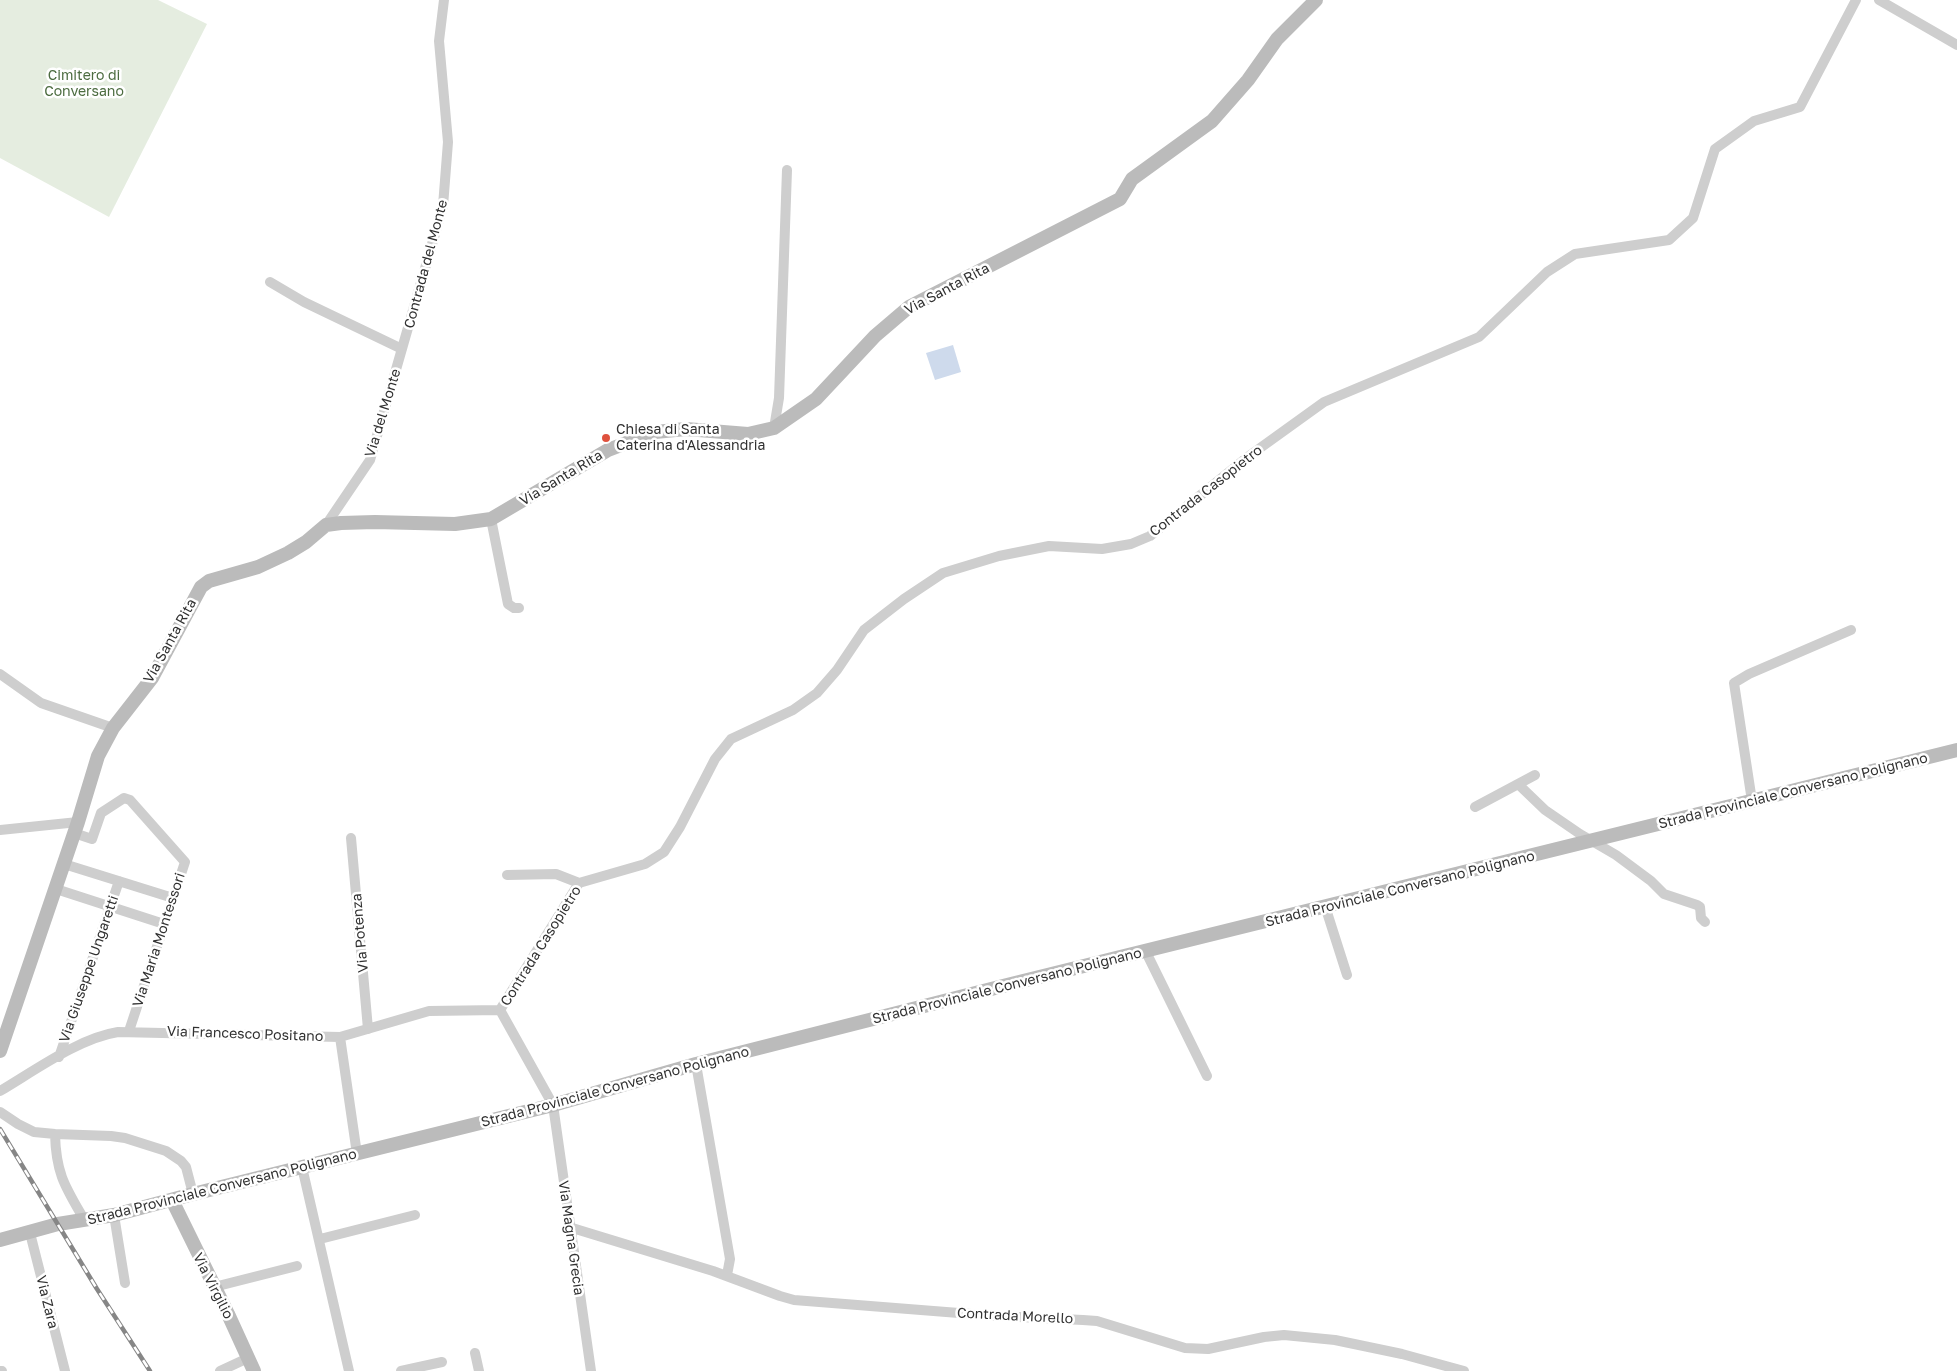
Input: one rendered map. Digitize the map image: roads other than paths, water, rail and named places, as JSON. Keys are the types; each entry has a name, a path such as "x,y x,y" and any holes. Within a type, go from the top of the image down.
{"main road":[{"name":"Via Santa Rita","path":"0,1051 56,889 98,756 113,728 152,678 200,587 209,582 258,567 288,554 326,525 376,522 455,524 491,518 608,450 655,432 686,429 748,434 774,428 816,399 875,336 909,307 1120,199 1132,179 1212,121 1248,80 1277,39 1316,0"},
{"name":"Strada Provinciale Conversano Polignano","path":"0,1240 58,1224 85,1222 114,1215 553,1105 696,1064 1002,986 1146,952 1957,750"},
{"name":"Via Virgilio","path":"172,1200 254,1371"}],"street":[{"name":"Contrada del Monte","path":"402,349 437,231 445,190 448,142 439,41 444,0"},
{"name":"Contrada Casopietro","path":"553,1105 500,1010 579,883 645,864 664,852 680,827 715,759 731,739 793,710 817,693 837,670 864,630 904,599 943,573 1000,556 1049,546 1102,549 1131,544 1150,536 1249,456 1324,402 1479,337 1547,272 1575,254 1669,240 1693,218 1715,149 1754,122 1800,108 1856,0"},
{"path":"1879,0 1957,45"},
{"path":"774,428 779,398 787,170"},
{"path":"270,282 304,302 402,349"},
{"name":"Via del Monte","path":"326,525 370,460 402,349"},
{"path":"491,518 508,604 514,608 519,608"},
{"path":"1752,801 1734,683 1743,677 1851,630"},
{"path":"0,674 42,702 113,728"},
{"path":"1475,807 1535,775"},
{"path":"1518,785 1545,810 1631,866 1651,881 1664,894 1700,907 1701,918 1705,922"},
{"name":"Via Maria Montessori","path":"76,828 92,840 101,813 124,798 130,800 185,862 129,1031"},
{"path":"0,830 76,828"},
{"name":"Via Potenza","path":"351,838 368,1029"},
{"path":"64,864 173,898"},
{"path":"507,875 556,874 579,883"},
{"name":"Via Giuseppe Ungaretti","path":"59,1056 119,881"},
{"path":"56,889 164,924"},
{"path":"1325,906 1347,975"},
{"path":"1146,952 1207,1076"},
{"name":"Via Francesco Positano","path":"0,1091 59,1056 95,1037 109,1033 129,1031 340,1037 429,1011 500,1010"},
{"path":"340,1037 357,1154"},
{"path":"696,1064 730,1259 727,1275"},
{"name":"Via Magna Grecia","path":"553,1105 591,1371"},
{"path":"0,1112 28,1130 55,1134 125,1138 166,1151 181,1161 186,1168 192,1194"},
{"path":"55,1134 55,1155 62,1182 85,1222"},
{"path":"302,1167 350,1371"},
{"path":"114,1215 126,1284"},
{"path":"320,1239 415,1215"},
{"name":"Contrada Morello","path":"569,1227 727,1275 780,1296 818,1303 1097,1321 1185,1348 1208,1349 1264,1336 1312,1337 1402,1354 1464,1371"},
{"name":"Via Zara","path":"30,1232 65,1371"},
{"path":"214,1287 297,1266"},
{"path":"475,1353 479,1371"},
{"path":"220,1371 248,1358"},
{"path":"401,1371 442,1362"}],"water":[{"path":"953,345 961,372 935,380 926,353"}],"railway":[{"path":"0,1129 97,1289 150,1371"}],"place":[{"name":"Chiesa di Santa Caterina d'Alessandria","path":"606,438"}],"park label":[{"name":"Cimitero di Conversano","path":"84,84"}]}
